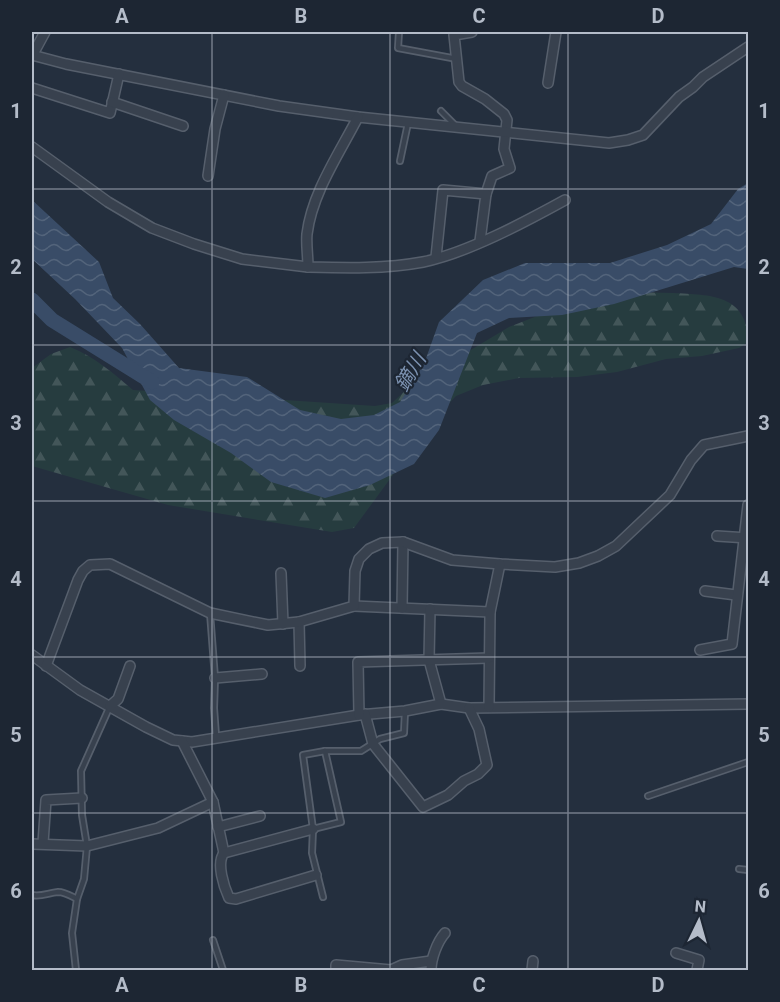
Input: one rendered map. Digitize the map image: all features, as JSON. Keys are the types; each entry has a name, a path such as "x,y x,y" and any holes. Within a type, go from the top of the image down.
{"street":[{"path":"45,32 32,55 66,64 279,106 408,123 609,143 643,135 679,97 703,77 748,47"},
{"path":"472,32 454,35 459,82 504,114 507,120 504,149 510,168 492,176 486,194 480,241"},
{"path":"548,83 556,32"},
{"path":"32,88 110,113 119,74"},
{"path":"208,176 215,129 224,95"},
{"path":"112,102 183,126"},
{"path":"308,267 307,234 312,210 358,117"},
{"path":"32,147 108,202 152,228 242,259 308,267 388,267 425,261 480,241 566,200"},
{"path":"436,257 443,190 486,194"},
{"path":"354,606 355,571 359,559 369,549 382,543 403,542 452,560 500,564 555,567 579,563 598,556 616,546 670,495 691,460 704,445 748,436"},
{"path":"700,650 732,644 748,505"},
{"path":"717,536 746,538"},
{"path":"402,608 403,542"},
{"path":"46,666 78,580 90,565 110,564 210,612 268,625 299,622 354,606 490,612"},
{"path":"489,706 490,612 500,564"},
{"path":"282,573 283,624"},
{"path":"705,591 736,594"},
{"path":"430,609 429,660 441,704"},
{"path":"299,622 300,666"},
{"path":"32,655 80,690 146,727 173,740 192,742 216,736 405,711 441,704 469,708 748,704"},
{"path":"469,708 478,729 487,765 448,795 423,807 373,744 362,715 358,662 489,658"},
{"path":"110,706 118,699 130,666"},
{"path":"215,678 262,674"},
{"path":"182,741 213,802 224,853 220,862 229,898 236,899 316,875"},
{"path":"43,843 46,800 82,798"},
{"path":"32,844 87,846 158,828 213,802"},
{"path":"218,827 260,816"},
{"path":"224,853 313,829"},
{"path":"336,970 336,965 391,970 402,965 431,966 439,939 445,933"},
{"path":"676,953 699,960 697,970"}],"lane":[{"path":"399,32 398,48 457,59"},
{"path":"441,111 459,128"},
{"path":"399,161 408,123"},
{"path":"210,612 215,678 216,736"},
{"path":"76,970 72,933 84,879 87,846 81,815 81,771 110,706"},
{"path":"323,897 312,853 313,829 303,755 325,751 361,751 380,739 404,733 405,711"},
{"path":"313,829 341,822 325,751"},
{"path":"648,796 748,762"},
{"path":"739,869 748,870"},
{"path":"32,895 48,895 58,892 78,899"},
{"path":"213,940 223,970"}],"green space":[{"path":"630,291 700,295 724,300 741,314 746,326 748,342 739,348 702,356 666,359 617,372 577,377 519,378 483,385 456,396 434,419 354,528 332,532 168,505 32,466 32,368 51,354 70,347 96,361 133,390 375,406 392,403 409,387 509,327 586,297"}],"water":[{"path":"748,183 748,269 734,267 614,304 562,315 509,318 477,333 439,430 414,464 370,485 325,498 271,482 231,453 174,420 150,400 122,348 32,259 32,200 99,262 113,298 140,324 179,368 247,377 300,410 341,419 374,415 400,402 424,364 439,322 483,280 525,263 610,263 667,245 711,224 738,189"}],"waterway":[{"name":"鏑川","path":"32,300 52,320 152,382"}]}
